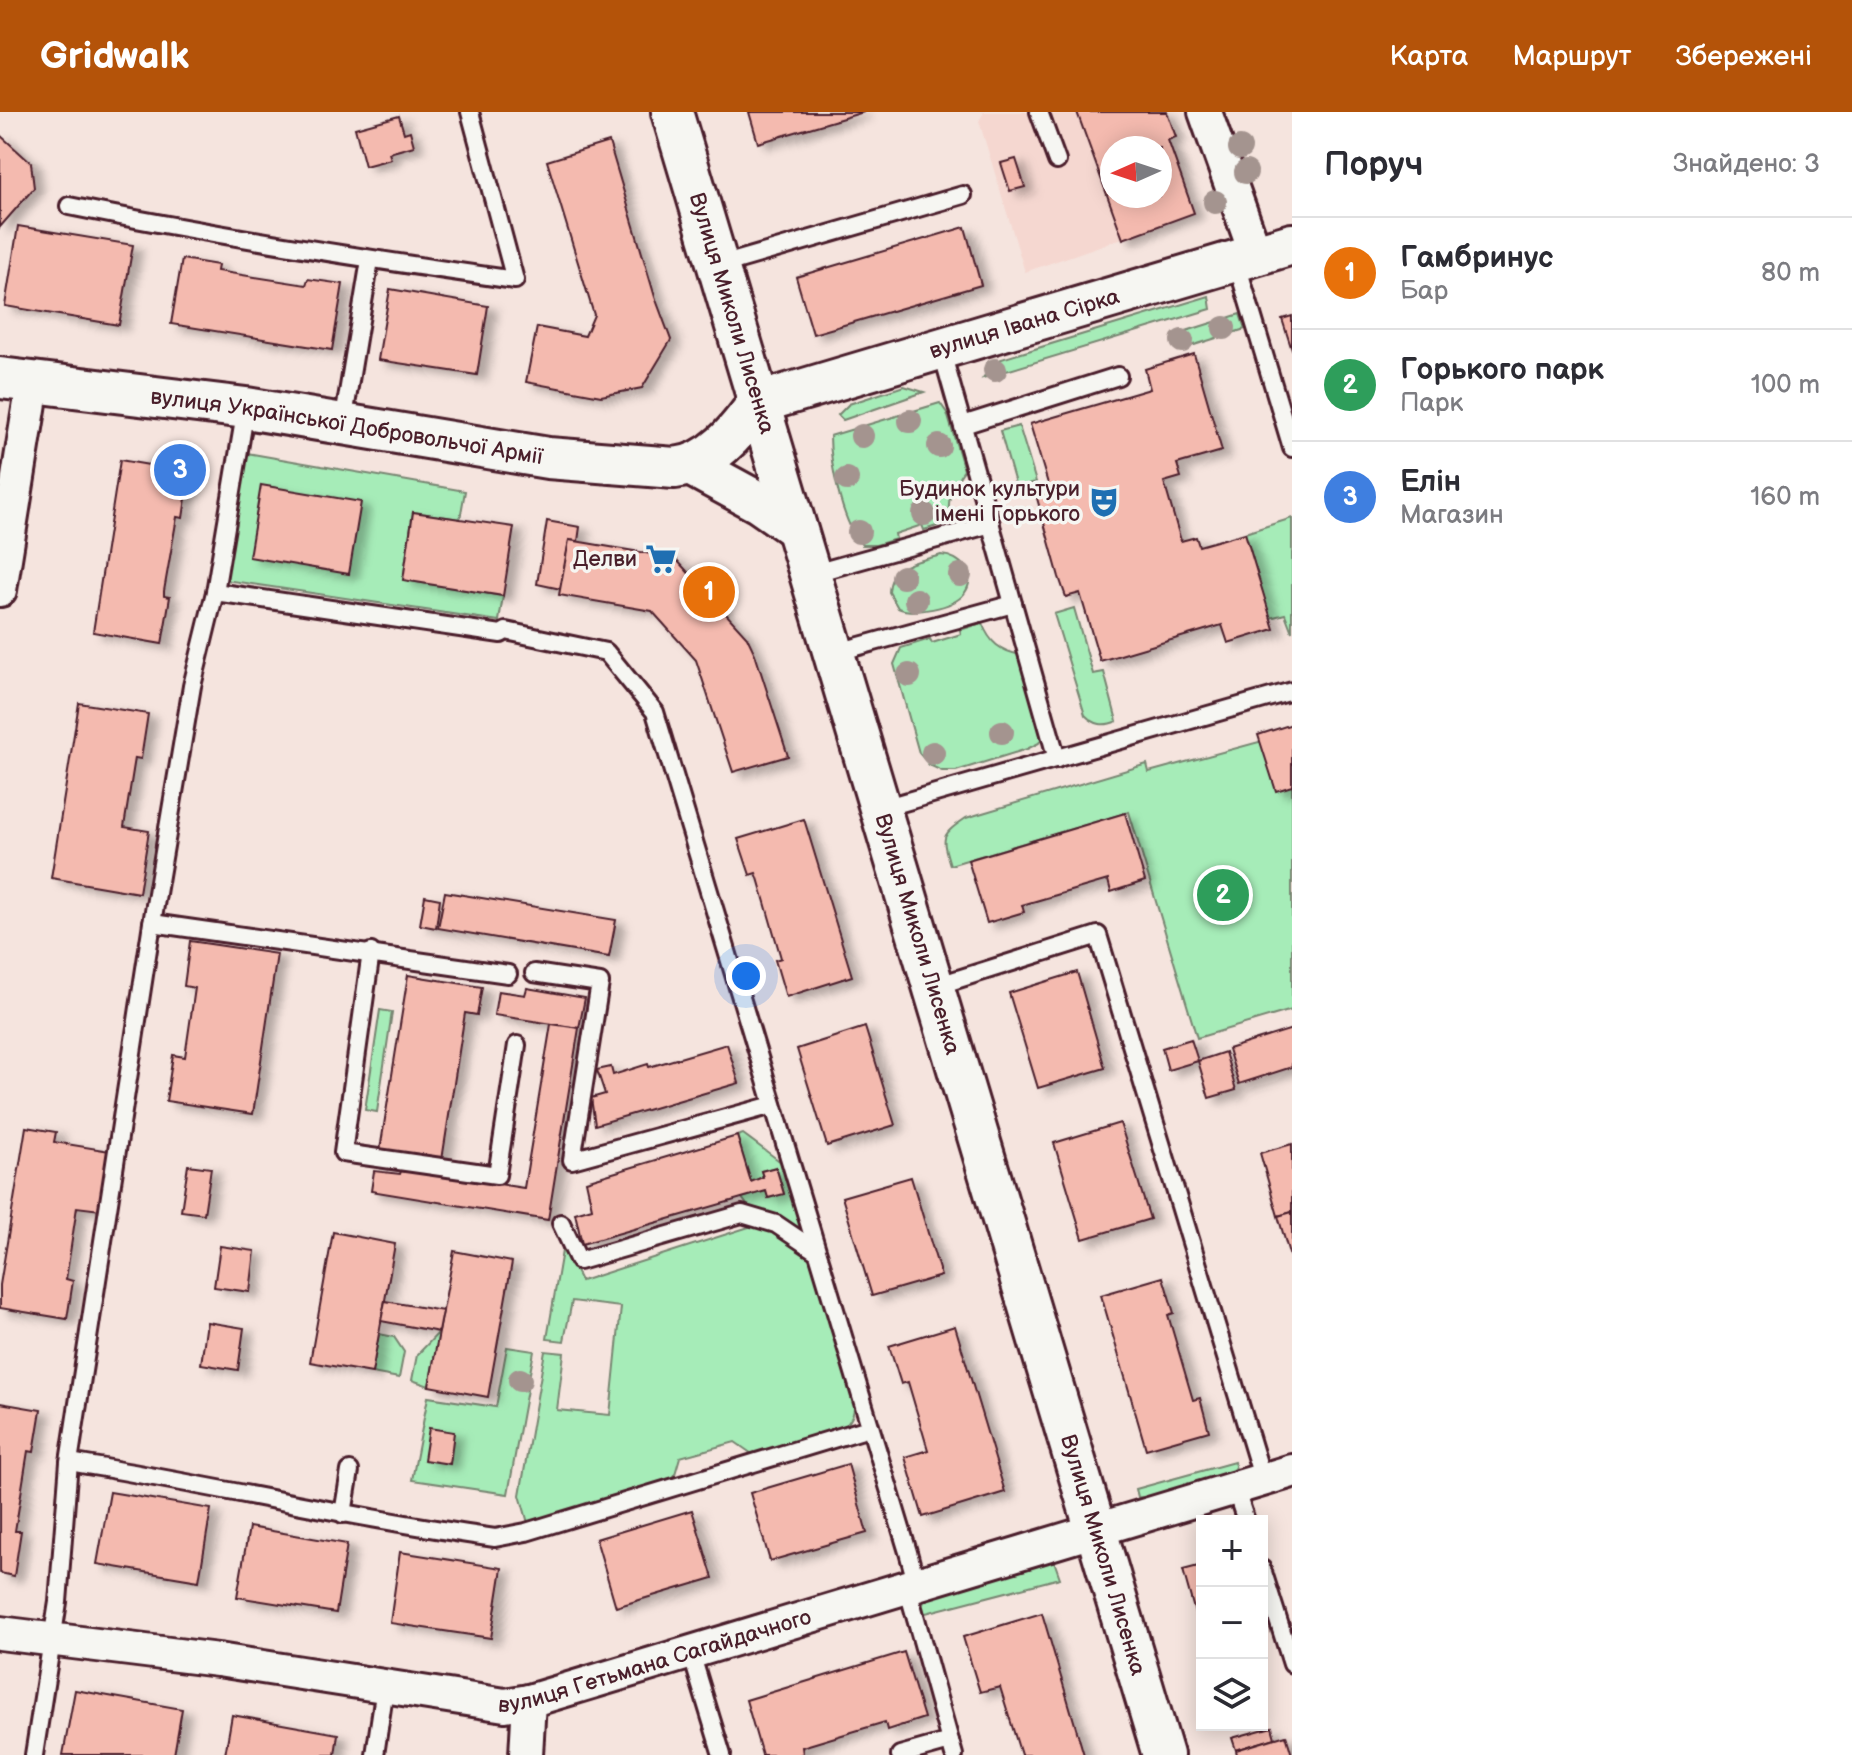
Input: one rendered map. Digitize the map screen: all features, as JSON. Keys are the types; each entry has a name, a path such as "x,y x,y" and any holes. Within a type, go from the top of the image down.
{"street":[{"name":"Вулиця Миколи Лисенка","path":"672,112 1163,1755"},
{"path":"1205,112 1261,253"},
{"name":"вулиця Івана Сірка","path":"758,403 1261,253"},
{"path":"0,590 16,381"},
{"name":"вулиця Української Добровольчої Армії","path":"16,381 246,408 548,458 675,468 692,466 760,503 796,528"},
{"path":"692,466 739,430 758,403"},
{"name":"вулиця Гетьмана Сагайдачного","path":"0,1633 218,1660 499,1704 529,1701 1263,1480"},
{"path":"526,1755 529,1701"}],"lane":[{"path":"69,206 370,260 515,280 470,112"},
{"path":"1039,112 1057,161"},
{"path":"718,266 963,195"},
{"path":"1261,253 1292,448"},
{"path":"343,423 370,260"},
{"path":"941,348 1057,759"},
{"path":"963,425 1118,376"},
{"path":"34,1755 58,1602 69,1462 152,923 192,686 215,592 246,408"},
{"path":"810,574 991,524"},
{"path":"215,592 444,627 501,634 506,631 606,652 655,712 916,1582 911,1601 952,1748 900,1755"},
{"path":"834,653 1013,604"},
{"path":"880,809 1292,691"},
{"path":"152,923 508,974"},
{"path":"933,987 1098,935 1263,1480 1248,1515"},
{"path":"371,952 343,1153 497,1175 517,1045"},
{"path":"534,973 600,983 572,1160 773,1105"},
{"path":"561,1223 579,1261 742,1214 776,1224 816,1251"},
{"path":"69,1462 162,1477 343,1514 495,1538 526,1532 869,1428"},
{"path":"343,1514 350,1471"},
{"path":"1268,1587 1292,1664"},
{"path":"691,1653 722,1755"},
{"path":"375,1755 385,1687"}],"shaded area":[{"path":"984,112 1167,112 1176,137 1172,139 1172,136 1100,136 1100,208 1172,208 1172,152 1194,213 1025,272 979,121"}],"green space":[{"path":"1209,296 1211,309 983,378 995,361"},
{"path":"1240,314 1245,329 1188,347 1183,332"},
{"path":"904,386 924,392 843,420 838,415 849,404"},
{"path":"940,403 947,413 964,470 951,495 950,522 924,530 922,525 895,534 896,539 876,545 862,545 849,524 839,494 830,436"},
{"path":"1019,426 1036,482 1016,487 1000,431"},
{"path":"247,453 465,491 460,519 413,512 403,580 503,596 499,621 225,580"},
{"path":"1292,518 1292,632 1285,614 1270,618 1245,533"},
{"path":"941,555 955,559 965,568 969,580 964,594 951,603 932,609 913,611 898,608 889,592 894,575 907,565"},
{"path":"1074,608 1093,674 1104,672 1117,721 1112,723 1100,724 1085,715 1054,614"},
{"path":"982,623 997,645 1021,655 1044,734 1039,743 1027,749 956,771 942,771 929,765 919,753 894,664 901,648 930,639 932,643 961,634 960,630"},
{"path":"1292,733 1292,1010 1197,1038 1129,812 950,865 945,837 966,818 1147,764 1149,772"},
{"path":"380,1010 392,1012 377,1112 365,1110"},
{"path":"743,1134 785,1165 804,1233 777,1215 748,1206 742,1198 766,1191 769,1198 784,1193 776,1167 761,1171 763,1177 751,1182 737,1136"},
{"path":"752,1226 765,1226 776,1231 811,1256 854,1399 853,1415 844,1428 755,1456 735,1442 680,1457 673,1481 528,1523 520,1495 545,1351 564,1353 557,1410 610,1415 621,1307 572,1301 564,1341 547,1339 563,1245 581,1281"},
{"path":"439,1332 429,1386 412,1380 417,1355"},
{"path":"379,1334 394,1337 404,1352 399,1378 372,1373"},
{"path":"507,1347 534,1351 508,1494 412,1480 428,1397 496,1407"},
{"path":"1234,1462 1237,1473 1148,1498 1138,1497 1136,1489"},
{"path":"1054,1561 1060,1578 922,1614 922,1605 928,1597"}],"building":[{"path":"749,112 864,112 758,143"},
{"path":"1077,112 1167,112 1176,137 1100,136 1100,176"},
{"path":"399,116 404,133 410,131 414,146 389,153 391,159 365,166 355,128"},
{"path":"0,135 31,163 34,188 0,227"},
{"path":"609,142 655,297 671,340 642,388 601,396 526,382 537,327 585,336 594,315 547,161"},
{"path":"1172,151 1194,213 1123,239 1112,208 1172,208"},
{"path":"1016,159 1025,187 1010,191 1001,163"},
{"path":"18,226 133,245 119,325 5,306"},
{"path":"965,227 981,285 813,334 796,277"},
{"path":"182,259 218,265 217,271 306,285 308,279 343,284 332,350 171,324"},
{"path":"390,289 488,306 477,375 378,360"},
{"path":"1292,316 1292,350 1282,319"},
{"name":"Будинок культури імені Горького","path":"1194,354 1222,451 1177,464 1181,477 1164,482 1181,541 1196,537 1199,546 1245,533 1274,629 1228,643 1222,625 1100,661 1080,593 1066,597 1059,577 1035,491 1049,487 1030,424 1150,389 1145,369"},
{"path":"120,460 190,472 183,518 177,517 164,591 164,596 170,597 162,644 93,632"},
{"path":"261,485 361,502 349,574 249,557"},
{"path":"413,512 514,527 503,596 403,580"},
{"path":"547,521 580,527 578,541 569,540 561,589 537,584"},
{"path":"569,540 675,558 747,637 788,756 733,772 696,660 652,611 559,595"},
{"path":"79,703 148,714 141,759 135,758 124,827 149,831 139,893 51,878"},
{"path":"1292,724 1292,786 1276,791 1258,735"},
{"path":"1125,813 1145,881 1111,892 1108,880 1022,905 1024,912 987,923 968,860"},
{"path":"804,819 852,976 786,997 775,960 781,958 758,878 756,873 750,875 738,839"},
{"path":"445,892 616,920 609,957 438,928"},
{"path":"425,896 440,899 436,928 420,925"},
{"path":"190,941 277,954 253,1114 166,1101 173,1055 185,1057 195,988 184,986"},
{"path":"1077,972 1105,1068 1038,1088 1009,993"},
{"path":"408,975 482,987 477,1015 465,1013 442,1160 380,1150"},
{"path":"527,988 585,998 579,1028 494,1015 498,991 525,995"},
{"path":"551,1024 579,1028 548,1220 371,1191 374,1171 400,1174 402,1169 524,1188"},
{"path":"865,1027 895,1125 827,1146 797,1049"},
{"path":"1292,1029 1292,1067 1239,1084 1228,1049"},
{"path":"1191,1039 1198,1061 1168,1070 1162,1048"},
{"path":"727,1044 739,1083 595,1125 591,1098 605,1094 597,1070 611,1067 613,1075"},
{"path":"1225,1052 1236,1090 1209,1098 1198,1061"},
{"path":"1120,1123 1150,1219 1083,1239 1054,1143"},
{"path":"26,1127 56,1132 54,1142 110,1151 100,1210 77,1207 66,1279 73,1281 67,1319 0,1308 0,1285"},
{"path":"737,1136 751,1182 763,1177 761,1171 776,1167 784,1194 768,1198 766,1191 582,1244 575,1213 592,1208 586,1181"},
{"path":"1292,1144 1292,1212 1278,1216 1260,1153"},
{"path":"188,1165 211,1168 204,1214 181,1211"},
{"path":"911,1177 941,1276 872,1296 842,1197"},
{"path":"1292,1212 1292,1264 1278,1216"},
{"path":"333,1232 395,1244 372,1373 310,1362"},
{"path":"220,1246 255,1251 250,1292 214,1287"},
{"path":"454,1251 512,1262 488,1397 429,1386"},
{"path":"1163,1277 1174,1313 1168,1315 1193,1400 1200,1398 1209,1431 1146,1449 1101,1295"},
{"path":"385,1301 443,1311 439,1332 381,1321"},
{"path":"207,1322 244,1328 238,1370 201,1364"},
{"path":"955,1326 1005,1492 923,1517 905,1457 928,1450 908,1382 901,1384 889,1346"},
{"path":"0,1403 41,1410 34,1452 28,1451 15,1531 21,1531 14,1576 0,1573"},
{"path":"429,1428 454,1432 450,1464 424,1460"},
{"path":"848,1464 867,1533 770,1561 750,1493"},
{"path":"110,1492 211,1509 199,1581 97,1564"},
{"path":"692,1510 713,1578 616,1607 596,1539"},
{"path":"249,1527 347,1544 336,1613 237,1597"},
{"path":"400,1552 502,1568 491,1638 390,1623"},
{"path":"1196,1567 1196,1617 1183,1570"},
{"path":"1042,1613 1084,1755 1021,1755 1000,1687 980,1692 963,1637"},
{"path":"904,1652 924,1718 887,1730 885,1722 802,1747 803,1754 799,1755 762,1755 746,1700"},
{"path":"75,1690 182,1709 174,1755 63,1755"},
{"path":"232,1715 338,1734 335,1755 225,1755"},
{"path":"1272,1727 1275,1738 1236,1750 1232,1738 1268,1731"},
{"path":"1286,1735 1292,1755 1237,1755 1236,1750"}],"place":[{"name":"Елін","path":"180,470"},
{"name":"Будинок культури імені Горького","path":"1104,502"},
{"name":"Делви","path":"661,559"},
{"name":"Гамбринус","path":"709,592"},
{"name":"Горького парк","path":"1223,895"}]}
